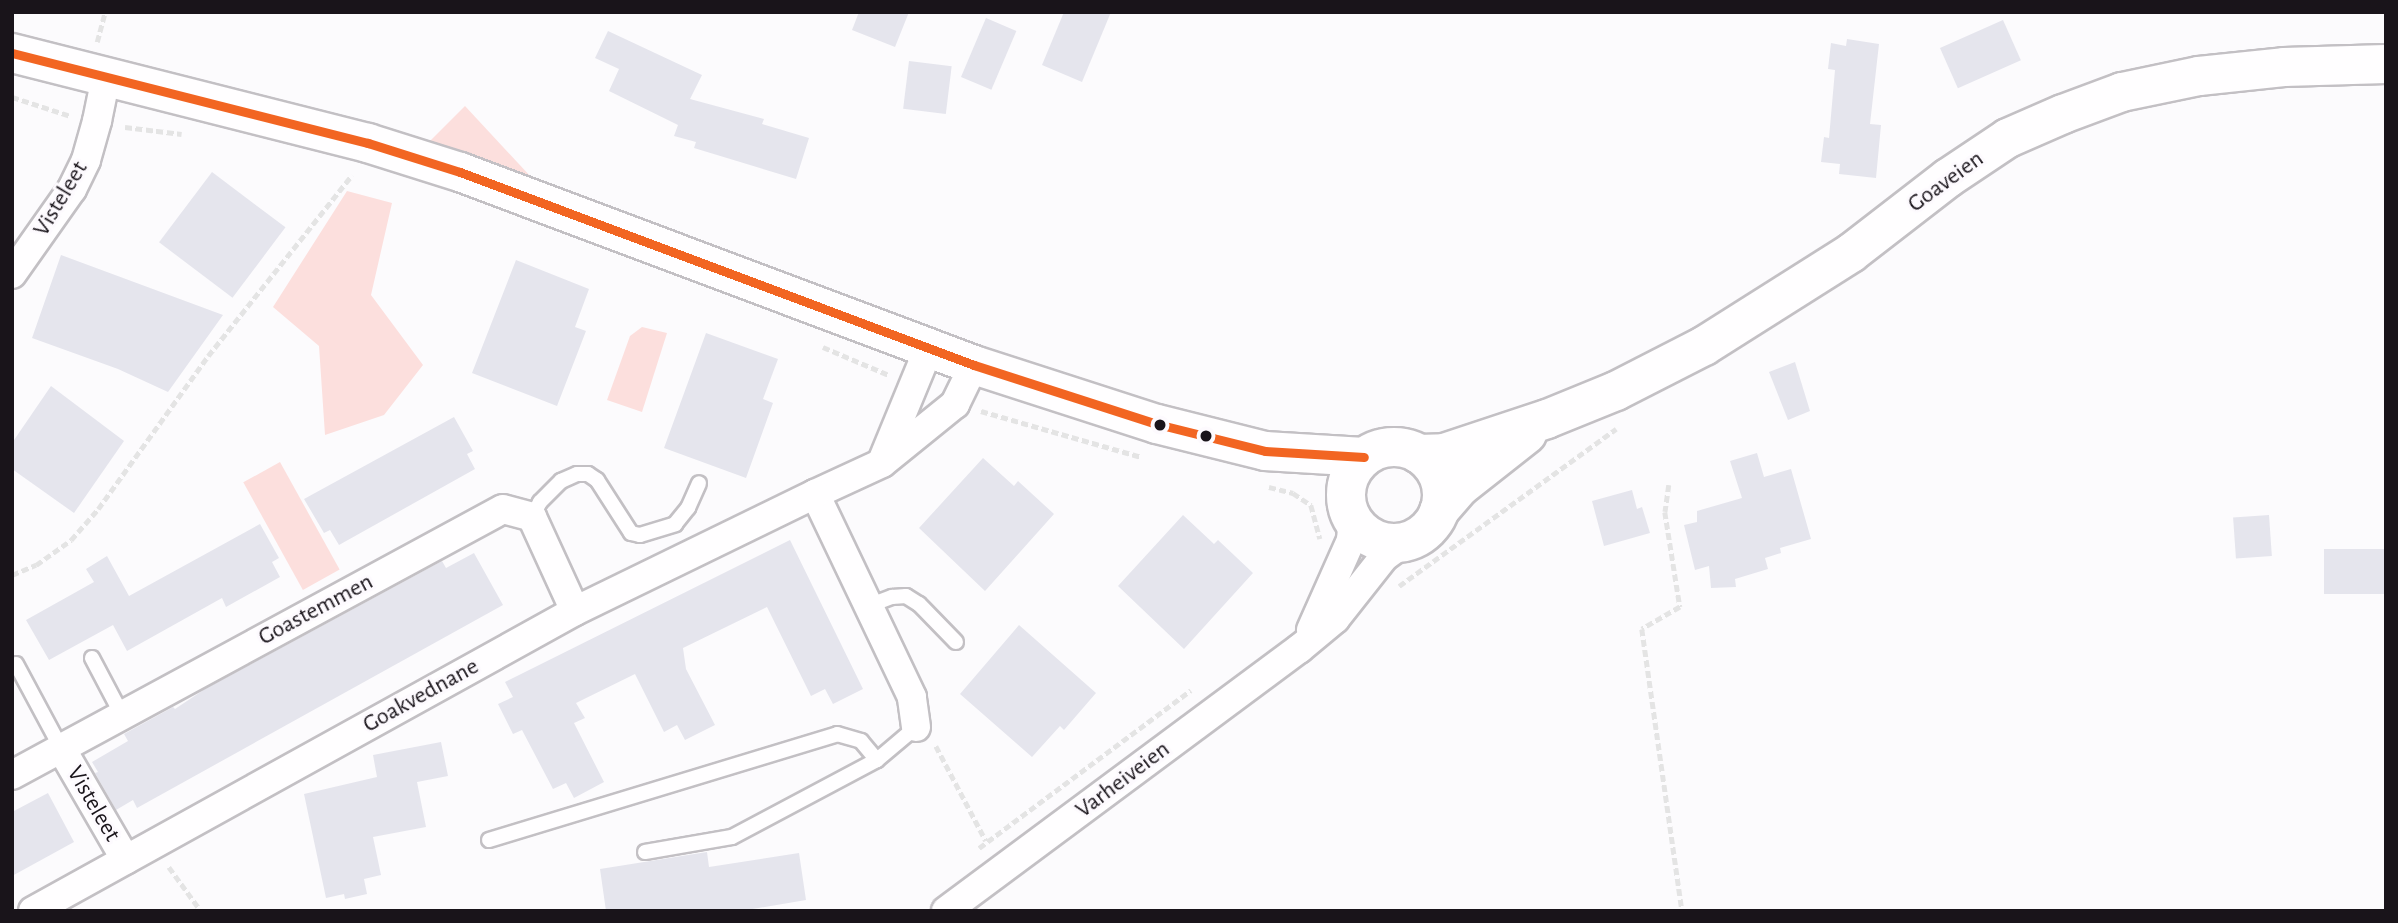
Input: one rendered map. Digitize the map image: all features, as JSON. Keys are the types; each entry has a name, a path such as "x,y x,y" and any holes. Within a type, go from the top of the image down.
{"main road":[{"path":"12,53 368,143 460,172 974,365 1157,424 1265,451 1364,457 1391,447 1405,448 1419,454 1437,474 1441,486 1440,511 1425,532 1403,543 1376,540 1331,489 1265,451"},
{"name":"Goaveien","path":"1419,454 1444,453 1503,431 1547,419 1616,391 1704,346 1852,253 1948,178 2008,138 2063,114 2122,92 2199,76 2284,67 2386,64"},
{"name":"Goaveien","path":"1440,511 1461,486 1547,419"},
{"path":"1350,512 1348,481 1364,457"}],"street":[{"name":"Visteleet","path":"12,274 76,179 97,121 106,77"},
{"path":"882,463 929,348"},
{"name":"Goakvednane","path":"33,911 575,611 882,463 955,404 974,365"},
{"path":"815,494 912,697 916,727"},
{"name":"Goastemmen","path":"12,775 503,509 532,517"},
{"path":"1299,649 1351,540 1350,512"},
{"path":"532,517 575,611"},
{"name":"Varheiveien","path":"946,911 1299,649 1335,619 1384,557 1403,543"},
{"name":"Visteleet","path":"61,748 137,854"}],"lane":[{"path":"532,517 540,502 561,481 577,474 587,474 597,480 631,533 650,533 675,524 688,508 699,483"},
{"path":"868,606 892,597 906,596 919,604 956,642"},
{"path":"92,658 122,715"},
{"path":"16,664 61,748"},
{"path":"646,852 732,838 877,760 916,727"},
{"path":"489,840 837,734 862,741 877,760"}],"path":[{"path":"12,97 61,114"},
{"path":"12,575 36,565 71,540 98,509 208,356 352,175"},
{"path":"1396,589 1625,422"},
{"path":"1669,485 1665,512 1680,607 1642,629 1682,911"},
{"path":"977,851 986,841 1194,688"},
{"path":"916,727 938,748 986,841"},
{"path":"137,854 176,873 201,911"}],"shaded area":[{"path":"465,106 558,206 414,157"},
{"path":"347,191 392,203 371,295 423,365 384,415 325,435 319,346 273,307"},
{"path":"642,327 667,333 642,412 607,400 630,336"},
{"path":"280,462 340,570 303,590 243,482"}],"building":[{"path":"859,12 909,12 895,47 852,30"},
{"path":"1064,12 1111,12 1082,82 1042,65"},
{"path":"986,18 1016,31 991,90 961,77"},
{"path":"2003,20 2021,60 1958,88 1940,48"},
{"path":"608,31 702,75 690,99 764,119 762,124 809,138 796,179 694,148 696,142 674,136 678,125 609,91 619,69 595,58"},
{"path":"1847,39 1879,44 1870,124 1881,125 1876,178 1839,174 1840,164 1821,162 1824,137 1829,138 1835,70 1828,69 1831,43 1846,46"},
{"path":"909,61 952,66 946,114 903,109"},
{"path":"212,172 285,227 233,298 159,242"},
{"path":"61,255 223,315 168,392 118,369 32,338"},
{"path":"516,260 589,289 575,327 586,331 557,406 472,373"},
{"path":"706,333 778,359 763,399 773,403 746,478 664,448"},
{"path":"1795,362 1810,411 1788,420 1769,372"},
{"path":"51,386 124,441 74,513 12,469 12,443"},
{"path":"454,417 473,451 467,454 475,469 339,545 330,530 324,533 304,499"},
{"path":"1757,453 1764,477 1791,469 1811,539 1780,548 1781,553 1765,558 1768,569 1735,579 1736,587 1711,588 1709,566 1695,570 1684,525 1697,522 1697,511 1742,498 1730,461"},
{"path":"983,458 1014,486 1018,481 1054,514 985,591 919,528"},
{"path":"1632,490 1637,509 1642,507 1650,533 1604,546 1592,501"},
{"path":"1183,515 1214,544 1218,540 1253,573 1184,649 1118,586"},
{"path":"2269,515 2272,556 2236,558 2233,518"},
{"path":"260,524 279,558 272,562 280,577 226,607 222,598 127,651 113,625 49,660 26,620 94,582 86,569 107,556 129,596"},
{"path":"790,540 863,689 833,704 825,689 811,696 767,607 683,648 686,669 715,725 685,740 677,725 664,732 635,674 576,703 585,718 574,723 604,782 574,798 566,783 553,789 522,730 513,734 498,704 513,697 505,682"},
{"path":"2324,549 2386,549 2386,594 2324,594"},
{"path":"474,553 503,605 137,808 133,800 116,810 95,773 98,772 92,762 128,741 124,734 173,707 175,709 205,689 442,561 446,568"},
{"path":"1019,625 1096,693 1064,730 1060,726 1032,757 960,694"},
{"path":"441,742 448,776 417,782 426,827 373,837 381,875 364,879 367,894 345,899 344,894 326,898 304,794 377,777 373,755"},
{"path":"48,793 74,842 12,876 12,812"},
{"path":"707,852 709,867 799,853 806,900 741,911 606,911 600,869"}],"transit line":[{"path":"12,53 368,143 460,172 974,365 1157,424 1265,451 1364,457"}]}
